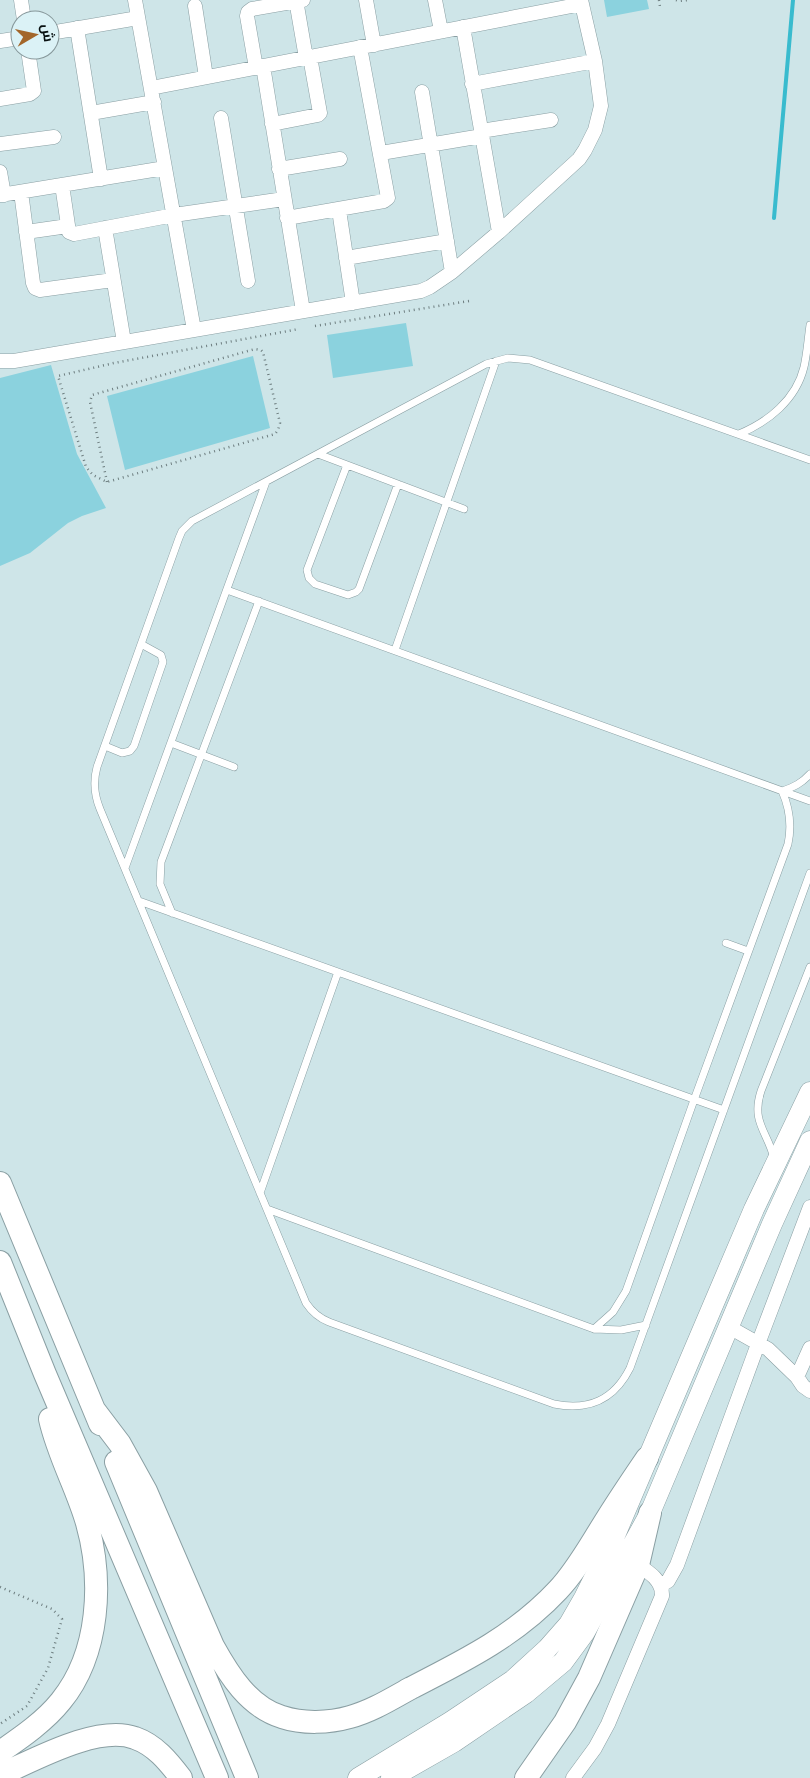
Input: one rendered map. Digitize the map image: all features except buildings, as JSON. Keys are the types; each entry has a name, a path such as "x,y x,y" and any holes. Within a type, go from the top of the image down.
{"highway":[{"path":"0,1183 246,1778"},
{"path":"0,1262 45,1374 217,1778"},
{"path":"0,1752 46,1716 61,1701 77,1678 88,1648 96,1603 96,1561 87,1522 52,1429 44,1396 45,1374"},
{"path":"95,1411 120,1444 146,1491 213,1646 226,1668 249,1697 262,1708 281,1717 297,1721 330,1720 364,1712 481,1651 510,1633 536,1612 560,1588 581,1560 647,1458"},
{"path":"526,1778 565,1722 589,1678 638,1565 650,1513"},
{"path":"0,1775 75,1742 98,1737 125,1735 152,1746 168,1760 181,1778"}],"main road":[{"path":"358,1778 450,1722 513,1680 547,1649 569,1624 613,1540 775,1163 810,1092"},
{"path":"392,1778 454,1742 526,1693 563,1662 590,1625 650,1513 772,1224 810,1141"}],"street":[{"path":"135,0 194,330"},
{"path":"272,124 320,114 298,0 252,9 248,12 247,16 272,124 303,312"},
{"path":"366,0 374,44"},
{"path":"435,0 441,31"},
{"path":"0,361 14,361 426,289 452,272 579,159 595,130 601,106 595,61 582,2 151,88"},
{"path":"195,6 206,78"},
{"path":"60,31 138,18"},
{"path":"462,27 499,232"},
{"path":"77,28 101,179"},
{"path":"287,218 384,201 388,198 360,47"},
{"path":"0,99 30,94 34,91 29,60"},
{"path":"472,84 595,61"},
{"path":"422,92 452,272"},
{"path":"90,113 154,102"},
{"path":"221,118 248,281"},
{"path":"381,153 551,120"},
{"path":"0,144 54,137"},
{"path":"279,169 340,158"},
{"path":"0,172 2,195 165,168"},
{"path":"62,185 69,233 74,234 174,215 284,199"},
{"path":"21,192 33,283 37,289 114,280"},
{"path":"338,210 353,303"},
{"path":"26,232 68,226"},
{"path":"105,228 124,342"},
{"path":"346,258 447,240"},
{"path":"660,1586 668,1581 677,1565 810,1207"},
{"path":"729,1327 768,1350 810,1391"},
{"path":"796,1377 810,1348"},
{"path":"573,1778 608,1724 662,1596 660,1586 650,1573 638,1565"}],"lane":[{"path":"739,434 768,419 791,395 804,367 810,325"},
{"path":"810,460 530,360 508,358 496,360 192,521 182,531 95,775 97,801 306,1303 316,1315 329,1322 565,1407 588,1405 609,1395 618,1387 628,1373 810,873"},
{"path":"395,650 496,360"},
{"path":"318,454 464,509"},
{"path":"347,466 307,570 309,578 315,584 348,594 359,589 398,484"},
{"path":"125,868 266,482"},
{"path":"226,590 810,801"},
{"path":"172,913 160,884 161,862 259,601"},
{"path":"105,746 122,753 130,752 134,746 163,662 161,655 141,644"},
{"path":"171,742 234,767"},
{"path":"782,791 794,787 805,780 810,774"},
{"path":"594,1329 612,1312 626,1291 788,844 790,817 788,804 782,791"},
{"path":"139,901 724,1110"},
{"path":"726,943 748,951"},
{"path":"775,1163 758,1121 757,1106 761,1091 810,967"},
{"path":"260,1193 338,972"},
{"path":"267,1208 594,1329 620,1330 646,1325"}],"path":[{"path":"659,0 660,7"},
{"path":"676,0 689,0"},
{"path":"315,326 469,301"},
{"path":"107,482 90,402 92,396 255,349 263,352 280,423 276,434 107,482 93,475 86,467 58,376 298,329"},
{"path":"0,1587 52,1609 62,1619 48,1668 27,1706 0,1724"}],"shaded area":[{"path":"604,0 647,0 649,9 607,17"},
{"path":"406,323 413,366 333,378 327,335"},
{"path":"253,356 270,428 125,470 107,396"},
{"path":"51,365 77,454 106,508 68,523 30,553 0,566 0,378"}],"waterway":[{"path":"774,218 793,0"}]}
